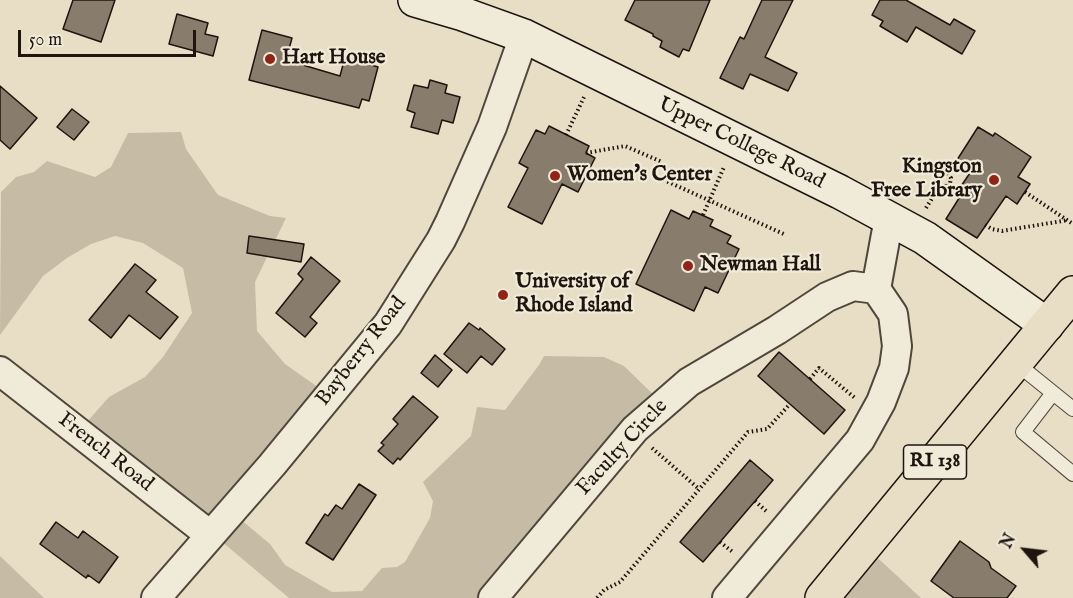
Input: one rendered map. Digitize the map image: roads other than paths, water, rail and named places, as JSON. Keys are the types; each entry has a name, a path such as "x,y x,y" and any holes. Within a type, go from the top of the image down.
{"main road":[{"name":"RI 138","path":"822,598 1073,293"}],"street":[{"name":"Upper College Road","path":"415,0 464,14 524,36 889,218 925,238 1047,326"},
{"name":"Bayberry Road","path":"156,598 388,324 450,222 492,127 524,36"},
{"path":"727,598 860,440 881,402 894,368 897,346 893,314 876,289 889,218"},
{"name":"Faculty Circle","path":"493,598 635,429 689,382 777,330 826,297 854,286 876,289"},
{"name":"French Road","path":"0,371 210,535"}],"lane":[{"path":"1016,363 1073,409"},
{"path":"1053,393 1023,432 1073,474"}],"place":[{"name":"Hart House","path":"270,59"},
{"name":"Women's Center","path":"555,176"},
{"name":"Kingston Free Library","path":"994,180"},
{"name":"Newman Hall","path":"688,266"},
{"name":"University of Rhode Island","path":"503,295"}]}
